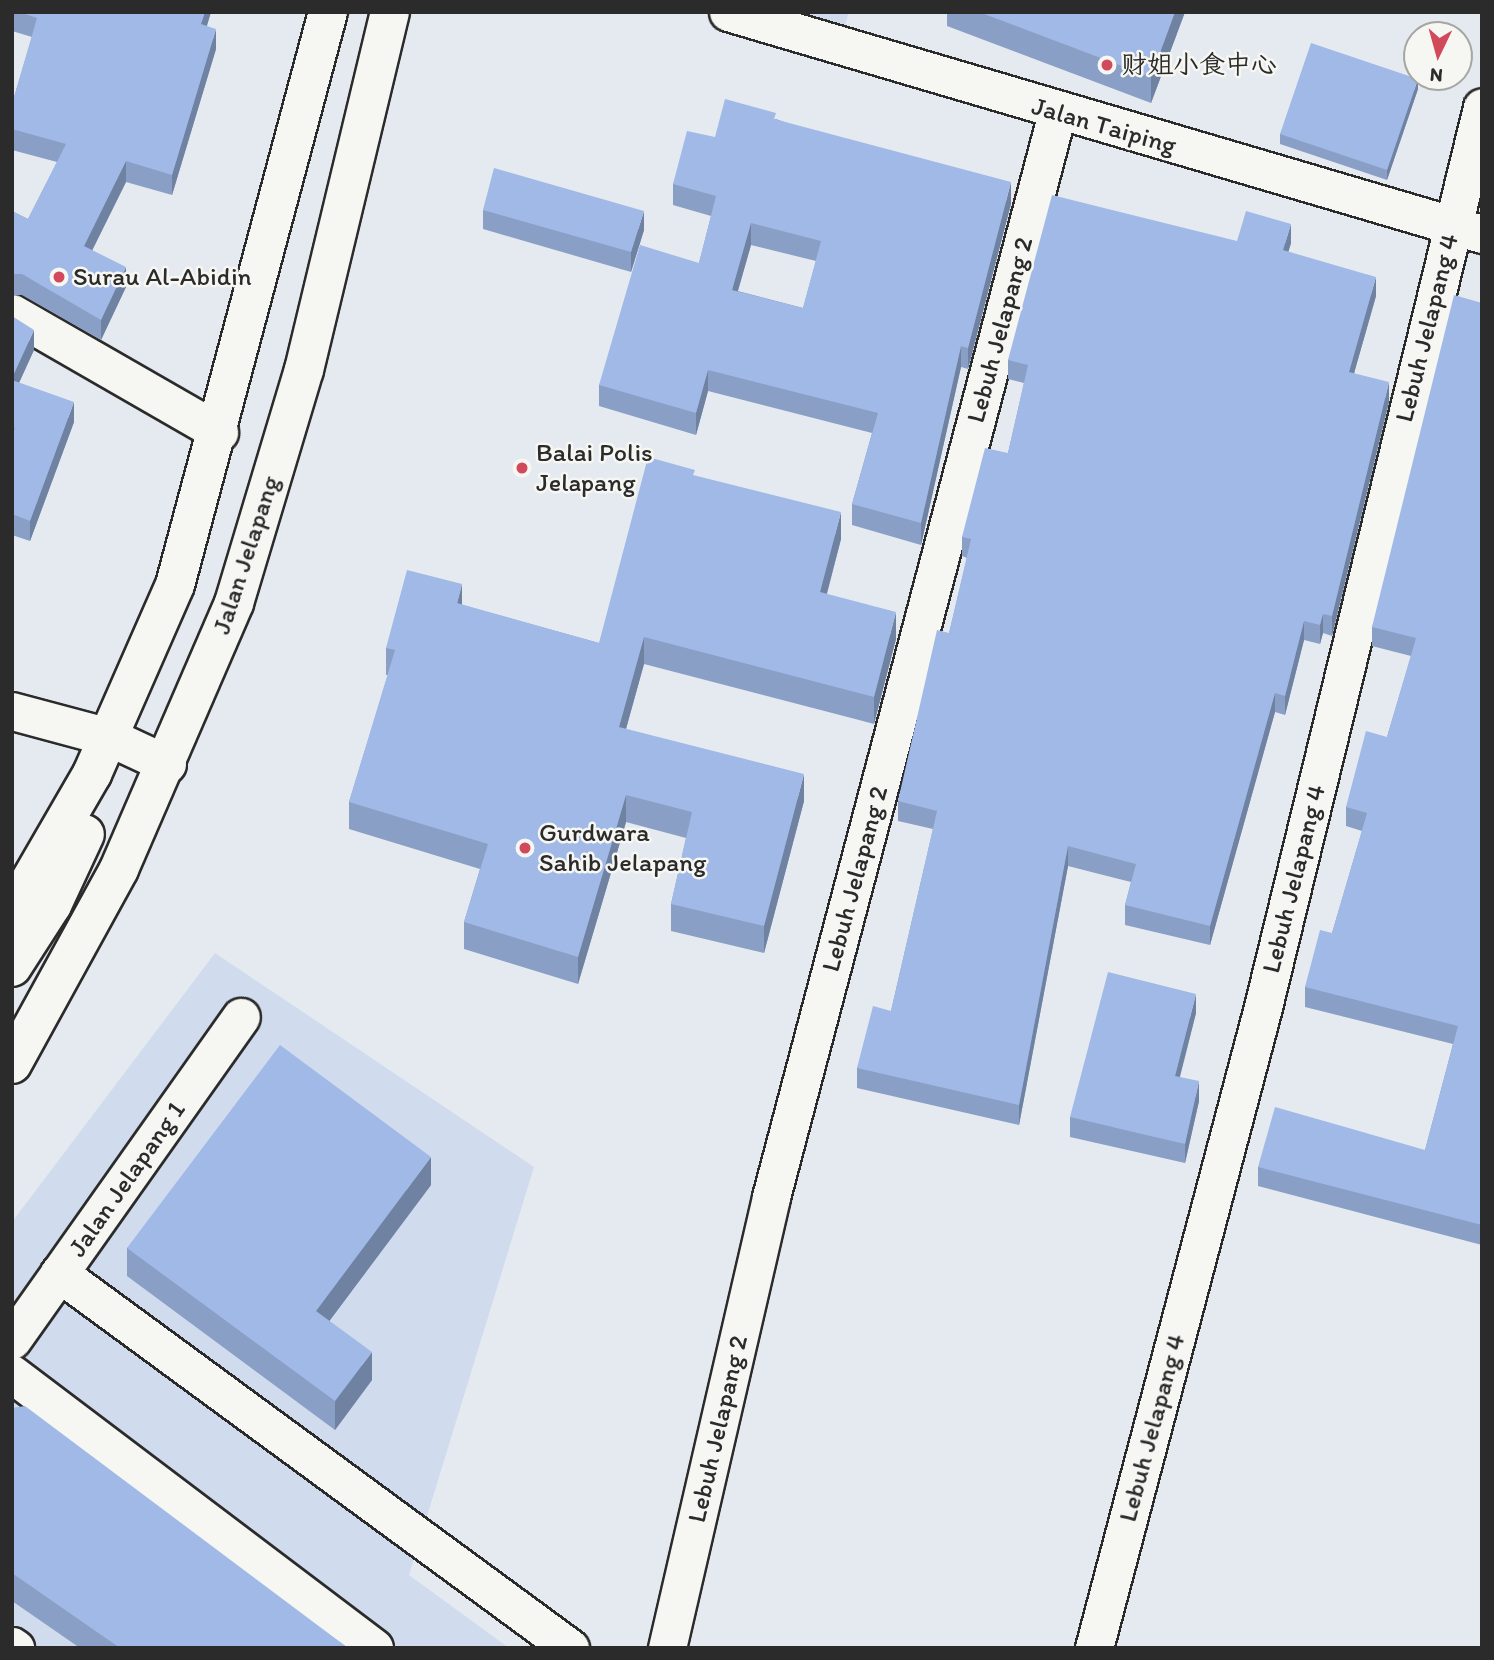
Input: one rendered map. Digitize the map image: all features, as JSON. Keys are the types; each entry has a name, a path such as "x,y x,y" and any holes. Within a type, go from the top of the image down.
{"main road":[{"path":"12,912 109,737 174,584 219,432 328,12"},
{"name":"Jalan Jelapang","path":"12,1064 80,948 167,764 234,603 304,370 390,12"},
{"path":"12,967 80,851 109,737"}],"street":[{"name":"Jalan Taiping","path":"728,12 1057,113 1467,230"},
{"name":"Lebuh Jelapang 4","path":"1094,1648 1467,230 1482,107"},
{"name":"Lebuh Jelapang 2","path":"667,1648 771,1197 1057,113"},
{"path":"12,313 219,432"},
{"path":"12,711 109,737 167,764"},
{"name":"Jalan Jelapang 1","path":"12,1340 241,1017"},
{"path":"60,1273 570,1648"},
{"path":"12,1374 374,1648"}],"shaded area":[{"path":"786,12 849,12 843,32"},
{"path":"215,953 534,1167 409,1575 509,1648 12,1648 12,1222"}],"building":[{"path":"19,12 205,12 201,24 216,29 172,175 126,161 84,246 126,267 101,320 22,274 12,274 12,211 28,219 66,144 12,129 12,104 37,18"},
{"path":"979,12 1175,12 1151,77"},
{"path":"1311,43 1403,74 1403,91 1414,91 1387,170 1280,134"},
{"path":"725,99 776,113 774,119 1011,182 968,348 961,346 921,523 852,504 878,413 708,370 696,413 599,385 640,245 699,263 716,196 673,184 687,131 715,137","holes":["751,223 821,241 803,308 732,290"]},
{"path":"494,168 644,211 631,252 483,210"},
{"path":"1052,195 1237,241 1246,211 1291,224 1283,250 1376,277 1349,372 1389,382 1332,616 1323,614 1320,625 1304,621 1285,696 1275,693 1210,926 1125,905 1136,864 1068,846 1019,1105 857,1068 873,1006 891,1011 937,811 898,801 937,630 949,633 971,539 962,537 985,448 1008,453 1028,365 1008,360"},
{"path":"1454,295 1482,303 1482,1225 1258,1167 1275,1107 1425,1150 1458,1026 1305,987 1320,930 1332,933 1367,813 1346,807 1366,731 1387,737 1416,638 1372,627"},
{"path":"12,316 34,330 12,378"},
{"path":"12,380 74,402 30,521 12,514 12,435 15,428 12,426"},
{"path":"648,457 695,470 693,475 841,512 820,592 896,612 874,697 644,637 619,727 804,774 764,926 671,904 692,812 626,795 578,957 464,922 488,844 349,802 395,650 386,648 407,570 462,584 457,603 599,643"},
{"path":"1108,972 1196,994 1175,1076 1199,1081 1185,1144 1070,1117"},
{"path":"280,1045 431,1157 316,1311 372,1352 335,1401 127,1248"},
{"path":"25,1406 348,1648 120,1648 12,1573 12,1408"}],"place":[{"name":"财姐小食中心","path":"1107,65"},
{"name":"Surau Al-Abidin","path":"59,277"},
{"name":"Balai Polis Jelapang","path":"522,468"},
{"name":"Gurdwara Sahib Jelapang","path":"525,848"}]}
